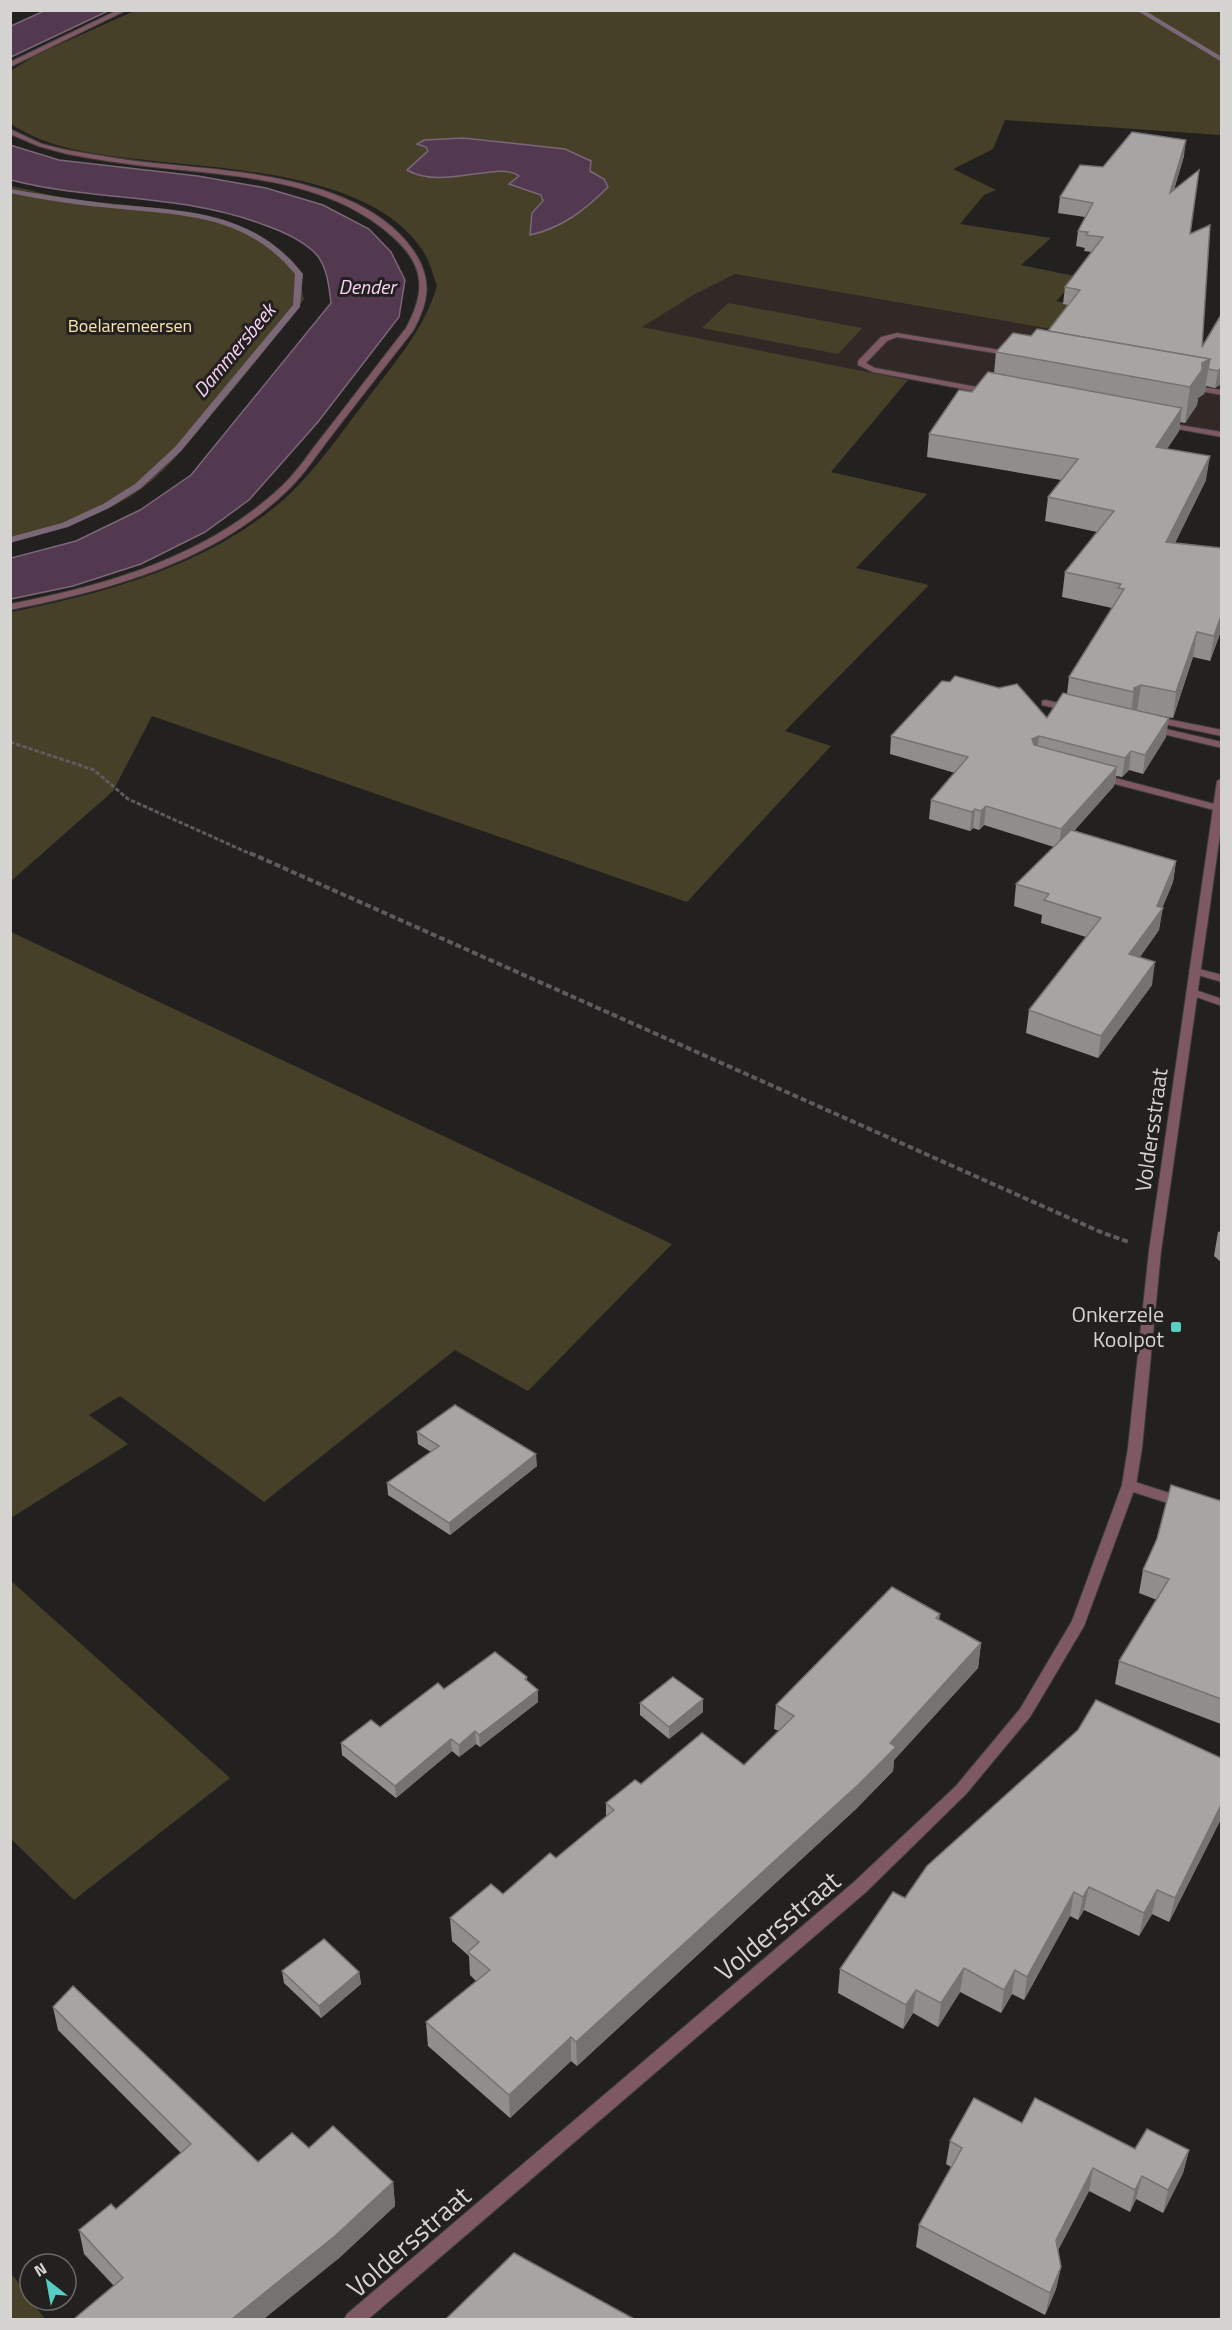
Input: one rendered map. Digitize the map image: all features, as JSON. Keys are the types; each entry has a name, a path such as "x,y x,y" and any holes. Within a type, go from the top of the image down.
{"street":[{"path":"10,65 124,10"},
{"path":"10,131 40,145 67,152 273,180 341,200 371,214 393,230 412,252 422,271 423,294 421,306 410,329 286,487 258,510 234,528 205,544 158,565 111,583 10,607"},
{"path":"1001,394 873,370 861,363 884,339 897,335 1023,357"},
{"path":"1186,386 1221,393"},
{"path":"1149,421 1221,435"},
{"path":"1045,703 1078,711"},
{"path":"1137,716 1221,733"},
{"path":"1144,727 1221,746"},
{"path":"1093,775 1218,808"},
{"name":"Voldersstraat","path":"353,2319 860,1887 962,1790 1025,1713 1079,1622 1129,1485 1135,1448 1155,1251 1221,781"},
{"path":"1195,970 1221,979"},
{"path":"1192,992 1221,1003"},
{"path":"1129,1485 1201,1508"}],"path":[{"path":"10,742 94,770 128,799 1092,1228 1155,1251"}],"shaded area":[{"path":"735,274 1221,359 1221,437 908,380 641,327 695,294"}],"green space":[{"path":"134,11 1221,11 1221,135 1005,120 993,149 953,169 996,190 984,195 960,224 1051,238 1021,265 1079,277 1056,301 1075,305 1051,329 735,274 695,294 642,327 908,380 831,472 927,494 856,568 929,585 785,731 831,746 687,902 152,716 113,791 11,881 11,612 83,596 153,574 220,544 281,502 316,466 398,358 425,317 437,286 424,252 396,222 365,203 328,188 245,171 82,151 52,144 24,132 11,124 12,70 36,55","holes":["463,138 565,149 590,171 600,176 530,235 532,213 543,201 541,195 510,184 520,176 498,171 437,177 422,176 407,170 428,151 426,147 417,144 424,140"]},
{"name":"Boelaremeersen","path":"10,186 73,199 188,213 244,229 269,242 294,263 304,299 260,357 168,466 147,484 123,501 92,516 44,533 11,541"},
{"path":"728,303 862,328 838,354 702,328"},
{"path":"11,932 672,1244 528,1391 455,1350 264,1502 120,1396 89,1415 128,1444 11,1518"},
{"path":"10,1580 230,1778 74,1900 11,1839"},
{"path":"11,2273 18,2282 18,2312 40,2312 45,2319 11,2319"}],"water":[{"path":"46,10 108,11 11,57 11,26"},
{"path":"463,138 565,149 591,161 590,171 604,179 608,187 591,203 563,223 530,235 532,213 543,201 541,195 509,184 519,176 510,172 498,171 437,178 421,176 407,170 428,151 426,147 417,144 424,140"},
{"name":"Dender","path":"10,145 59,160 198,176 266,188 323,205 369,229 391,252 405,280 399,317 318,422 249,500 205,532 141,564 73,586 11,599 11,558 76,541 140,510 191,475 331,303 327,276 322,263 314,252 292,236 236,215 204,208 75,192 11,180"}],"building":[{"path":"1132,132 1186,140 1170,193 1199,170 1190,234 1210,225 1202,347 1221,315 1221,368 1218,371 1208,369 1210,359 1048,331 1080,290 1065,287 1103,237 1086,235 1088,232 1078,231 1093,203 1060,197 1080,165 1103,167"},
{"path":"1037,329 1210,359 1202,363 1202,370 1190,387 996,352 1013,333 1031,336"},
{"path":"988,372 1182,408 1156,447 1210,456 1166,542 1221,548 1221,616 1214,636 1197,632 1176,692 1141,685 1134,688 1134,692 1069,677 1124,589 1118,588 1121,584 1065,572 1114,511 1048,497 1078,459 929,434 959,390 972,392"},
{"path":"955,676 999,688 1017,684 1047,718 1063,693 1169,718 1145,755 1131,751 1125,758 1039,736 1032,739 1034,745 1117,767 1061,829 986,806 981,811 975,809 972,812 931,800 968,757 891,736 942,681 950,682"},
{"path":"1071,830 1176,861 1157,906 1163,908 1129,954 1155,962 1101,1036 1029,1010 1101,918 1044,900 1049,894 1016,884"},
{"path":"455,1405 536,1454 449,1523 387,1483 439,1446 417,1432"},
{"path":"1171,1485 1221,1501 1221,1699 1119,1661 1169,1579 1143,1570 1157,1539"},
{"path":"892,1587 940,1614 936,1618 981,1643 890,1743 896,1747 858,1785 576,2042 571,2037 509,2095 426,2022 490,1970 468,1952 479,1942 450,1918 491,1884 503,1894 550,1853 556,1858 614,1810 606,1803 635,1780 641,1784 702,1733 744,1765 794,1716 776,1705"},
{"path":"495,1652 527,1677 525,1679 538,1690 479,1735 475,1731 459,1745 451,1739 395,1786 341,1743 371,1720 380,1727 438,1683 444,1689"},
{"path":"673,1677 703,1699 669,1727 640,1703"},
{"path":"1096,1700 1221,1758 1221,1805 1175,1898 1157,1890 1144,1913 1089,1887 1083,1897 1074,1892 1027,1977 1015,1970 1004,1990 964,1968 941,2003 916,1990 906,2005 840,1969 893,1892 905,1898 927,1866 1078,1730"},
{"path":"324,1939 359,1972 319,2006 282,1971"},
{"path":"73,1986 258,2162 292,2133 309,2148 333,2126 393,2182 335,2236 232,2319 74,2319 123,2278 79,2230 111,2204 116,2209 191,2144 53,2007"},
{"path":"974,2098 1022,2123 1035,2098 1135,2149 1147,2129 1189,2150 1168,2190 1142,2176 1135,2190 1093,2168 1056,2240 1061,2267 1050,2293 919,2225 962,2148 950,2141"},
{"path":"514,2253 634,2319 446,2319"}],"waterway":[{"path":"1139,10 1222,60"},
{"name":"Dammersbeek","path":"10,191 213,219 233,225 267,242 299,274 297,305 178,449 138,486 106,506 65,525 10,540"}],"place":[{"name":"Onkerzele Koolpot","path":"1176,1327"}]}
